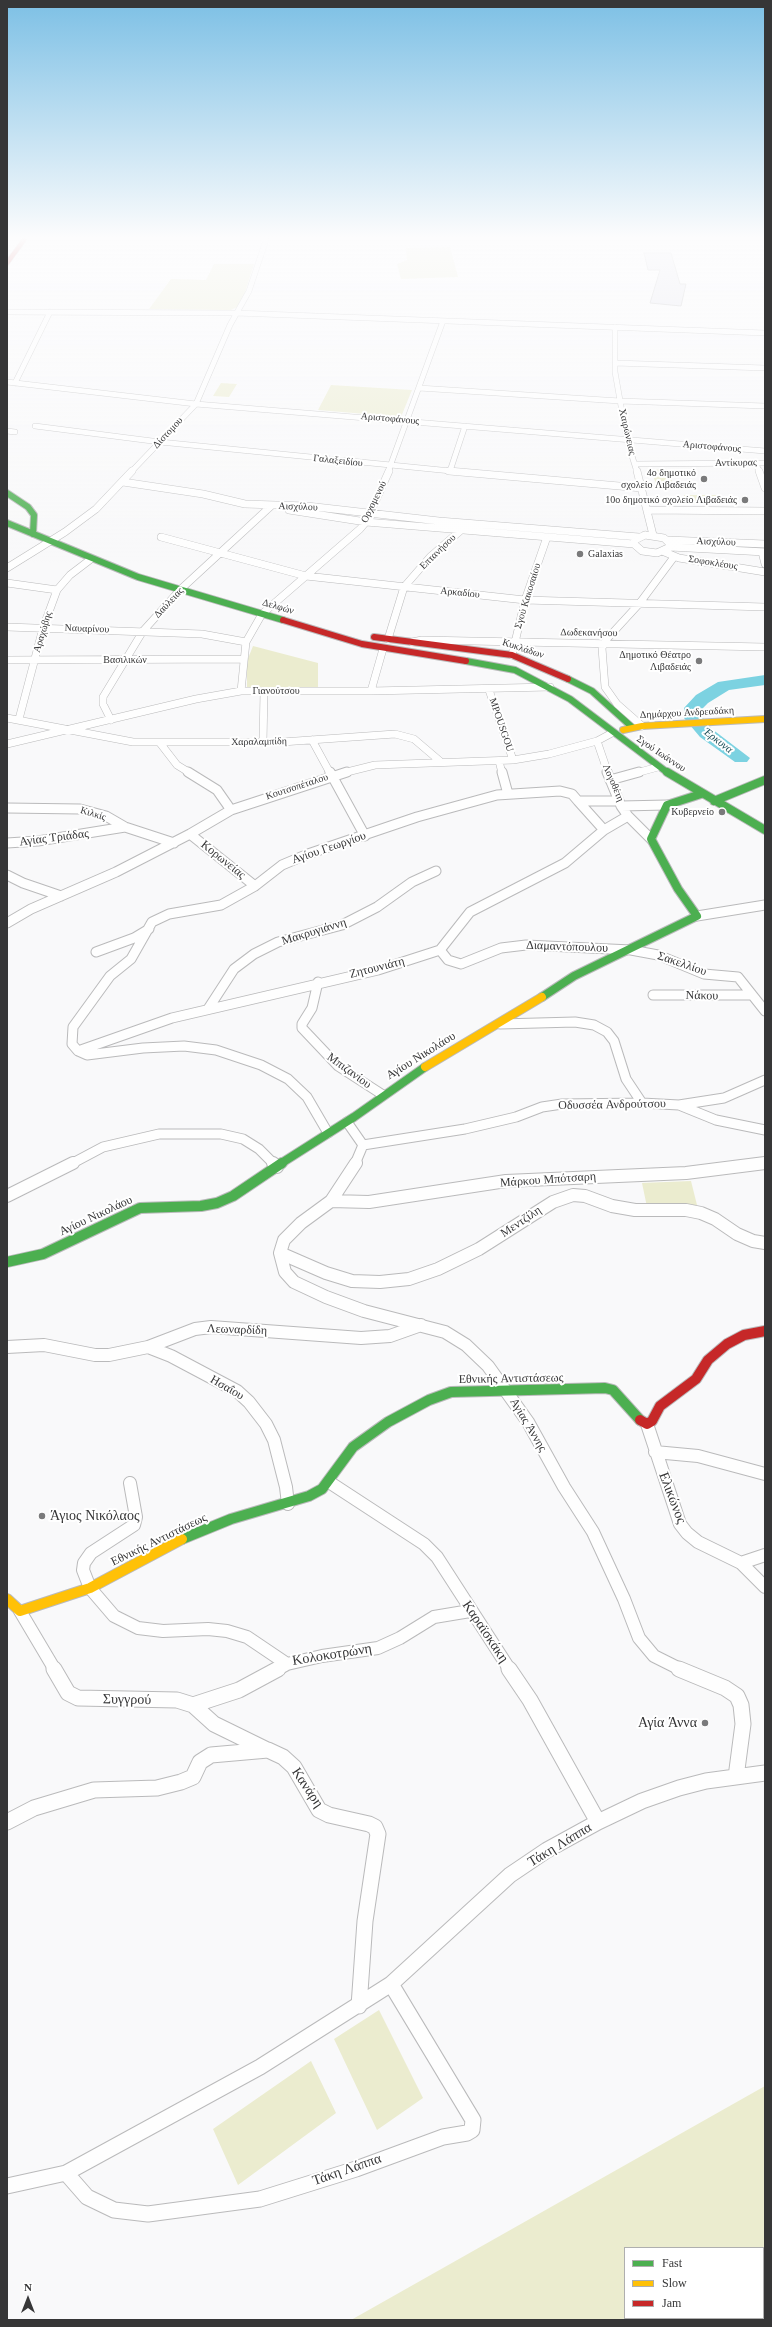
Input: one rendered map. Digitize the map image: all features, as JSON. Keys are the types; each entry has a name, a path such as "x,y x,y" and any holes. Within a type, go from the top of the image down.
{"main road":[{"path":"7,493 28,507 34,515 36,524 33,534"},
{"name":"Δελφών","path":"7,523 91,559 138,577 384,649 494,665 515,670 550,687"},
{"path":"306,626 388,639"},
{"name":"Κυκλάδων","path":"388,639 468,648 512,655 554,671 592,691 605,701 632,727"},
{"name":"Σγού Ιωάννου","path":"550,687 570,699 612,733 658,767 714,802 765,830"},
{"path":"592,691 605,687"},
{"name":"Δημάρχου Ανδρεαδάκη","path":"612,733 632,727 663,724 765,719"},
{"path":"714,802 765,780"},
{"path":"697,916 678,889 650,839 667,805 701,794"},
{"name":"Αγίου Νικολάου","path":"7,1262 43,1254 140,1208 217,1203 233,1196 347,1122 412,1074 500,1024 574,976 631,950 697,916"},
{"path":"647,1424 652,1421 660,1406 670,1397 687,1387 696,1379 708,1360 727,1344 744,1334 765,1331"},
{"name":"Εθνικής Αντιστάσεως","path":"20,1611 90,1588 192,1534 231,1519 288,1504 322,1490 353,1447 388,1422 429,1400 450,1392 475,1390 508,1392 605,1388 613,1390 636,1418 647,1424"},
{"path":"7,1599 20,1611"}],"street":[{"path":"15,384 32,349"},
{"name":"Δίστομου","path":"7,568 96,509 123,482 196,404 220,349"},
{"name":"Ορχομενού","path":"241,691 243,659 246,642 262,614 366,522 390,466 433,349"},
{"name":"Χαιρώνειας","path":"615,349 615,363 627,440 642,488 653,535"},
{"path":"615,363 765,368"},
{"name":"Αριστοφάνους","path":"7,382 196,404 406,420 765,451"},
{"path":"419,388 620,401 765,406"},
{"name":"Γαλαξειδίου","path":"35,426 160,442 390,466 642,488"},
{"path":"450,471 465,426"},
{"path":"7,431 15,432"},
{"path":"741,449 745,464"},
{"path":"756,463 765,488"},
{"name":"Αντίκυρας","path":"635,464 765,463"},
{"path":"123,482 204,494 245,504 272,506"},
{"name":"Αισχύλου","path":"272,506 307,506 370,514 639,537 653,535 668,540 765,544"},
{"name":"Αισχύλου","path":"272,506 310,515 366,522 460,531 547,536 634,544"},
{"name":"Δαύλειας","path":"111,720 103,704 103,697 143,632 181,589 222,554 272,506"},
{"path":"647,510 765,510"},
{"name":"Επτανήσου","path":"388,639 404,587 430,557 460,531"},
{"name":"Σγού Κακοσαίου","path":"512,655 514,642 526,600 547,536"},
{"name":"Αρκαδίου","path":"161,537 306,576 526,600 765,606"},
{"path":"634,544 639,537"},
{"path":"660,552 670,547 668,540"},
{"name":"Σοφοκλέους","path":"634,544 642,551 660,552 673,559 765,572"},
{"name":"Αισχύλου","path":"670,547 764,552"},
{"path":"764,552 765,564"},
{"path":"7,559 15,562"},
{"name":"Αραχώβης","path":"19,719 43,628 57,590 70,576 91,559"},
{"path":"642,726 617,704 605,687 603,644 639,604 673,559"},
{"path":"7,583 57,590"},
{"name":"Ναυαρίνου","path":"7,627 202,634 246,642"},
{"name":"Δωδεκανήσου","path":"412,642 422,640 765,647"},
{"path":"371,691 384,649"},
{"name":"Βασιλικών","path":"7,660 243,659"},
{"name":"Γιανούτσου","path":"7,744 196,699 241,691 489,690 550,687"},
{"name":"MPOUSGOU","path":"489,690 513,760"},
{"path":"263,743 264,691"},
{"name":"Χαραλαμπίδη","path":"7,718 19,719 133,742 263,743 395,734 414,740 441,762"},
{"name":"Κουτσοπέταλου","path":"7,923 174,843 231,810 331,776 375,765 513,760 549,754 596,741 612,733"},
{"path":"312,740 365,836"},
{"name":"Λογοθέτη","path":"596,741 620,804 667,805"},
{"path":"160,743 177,765 217,790 231,810"},
{"path":"499,761 508,794"},
{"path":"610,780 658,767"},
{"name":"Αγίου Γεωργίου","path":"96,952 122,943 149,929 152,922 169,914 221,905 255,886 282,865 308,854 365,836 417,817 481,799 508,794 567,791 578,801"},
{"path":"578,801 620,804 628,816 650,839"},
{"path":"578,801 604,830"},
{"name":"Κιλκίς","path":"7,808 80,809 106,816 124,827 174,843"},
{"path":"440,950 470,912 565,863 604,830 628,816"},
{"name":"Αγίας Τριάδας","path":"7,843 38,842 124,827"},
{"name":"Κορωνείας","path":"190,834 255,886"},
{"name":"Μακρυγιάννη","path":"208,1009 234,969 254,954 278,942 342,925 377,907 412,882 436,871"},
{"path":"7,875 23,883 61,896"},
{"path":"697,916 765,905"},
{"path":"149,929 131,959 110,976 73,1027 72,1044 78,1051 94,1055 143,1048 184,1046 216,1050 261,1065 288,1079 307,1097 328,1133"},
{"name":"Διαμαντόπουλου","path":"440,950 448,960 461,964 501,948 526,945 631,950"},
{"name":"Ζητουνιάτη","path":"78,1051 172,1018 318,982 378,970 440,950"},
{"name":"Σακελλίου","path":"631,950 658,955 704,974 738,977 765,1011"},
{"name":"Μπιζανίου","path":"318,982 312,1008 302,1024 302,1028 338,1066 383,1095"},
{"name":"Νάκου","path":"653,995 752,996"},
{"path":"500,1024 575,1022 594,1025 607,1032 614,1041 626,1079 642,1103"},
{"path":"679,1105 724,1098 765,1080"},
{"name":"Οδυσσέα Ανδρούτσου","path":"363,1145 465,1129 516,1117 542,1107 562,1104 642,1103 679,1105 716,1120 765,1130"},
{"path":"280,1253 284,1240 301,1223 331,1201 358,1159 363,1145 347,1122"},
{"path":"7,1196 103,1147 159,1134 221,1134 243,1139 259,1149 277,1167"},
{"name":"Μάρκου Μπότσαρη","path":"331,1201 369,1202 506,1181 686,1173 765,1163"},
{"name":"Μεντζίλη","path":"280,1253 326,1273 352,1280 380,1282 409,1279 438,1269 479,1248 553,1202 573,1195 585,1196 612,1206 635,1210 686,1210 701,1213 715,1219 737,1234 753,1241 765,1243"},
{"name":"Αγίας Άννης","path":"280,1253 285,1272 294,1282 326,1297 358,1308 445,1332 466,1345 488,1366 508,1392 593,1532 624,1599 639,1638 654,1656 674,1667 725,1688 737,1696 741,1705 743,1724 736,1777"},
{"name":"Λεωναρδίδη","path":"7,1347 44,1345 95,1355 109,1355 148,1347 195,1330 211,1327 361,1338 390,1336 421,1325"},
{"name":"Ησαΐου","path":"148,1347 172,1356 215,1381 237,1391 250,1402 266,1424 274,1440 286,1487 288,1504"},
{"name":"Ελικώνος","path":"647,1424 680,1524 686,1533 698,1542 741,1563 765,1587"},
{"path":"655,1452 698,1456 765,1474"},
{"name":"Καραϊσκάκη","path":"329,1482 348,1496 424,1544 437,1557 470,1611 530,1700 598,1822"},
{"path":"90,1588 83,1570 88,1556 134,1525 136,1517 130,1483"},
{"path":"741,1563 765,1555"},
{"name":"Κολοκοτρώνη","path":"90,1588 114,1616 138,1628 163,1631 208,1629 227,1631 247,1637 287,1664 322,1656 378,1648 400,1638 434,1617 470,1611"},
{"name":"Συγγρού","path":"20,1611 42,1647 59,1681 68,1693 73,1696 78,1698 116,1701 177,1700 193,1705 214,1724 268,1750"},
{"path":"193,1705 239,1690 287,1664"},
{"path":"7,1822 34,1808 88,1791 127,1787 157,1788 182,1782 193,1776 200,1762 205,1757 211,1755 268,1750"},
{"name":"Κανάρη","path":"268,1750 283,1757 294,1767 319,1810 329,1815 370,1824 375,1828 378,1834 365,1921 359,2006"},
{"name":"Τάκη Λάππα","path":"7,2186 66,2173 260,2068 359,2006 391,1984 510,1875 547,1850 598,1822 642,1801 679,1788 706,1781 765,1773"},
{"name":"Τάκη Λάππα","path":"66,2173 87,2197 114,2210 148,2214 260,2199 356,2169 443,2137 467,2133 472,2130 473,2120 391,1984"}],"green space":[{"path":"221,383 237,384 229,397 213,396"},
{"path":"331,385 412,390 401,417 318,410"},
{"path":"668,469 673,484 656,484 651,470"},
{"path":"684,495 717,495 720,504 686,504"},
{"path":"253,646 318,663 318,687 247,687 247,661"},
{"path":"691,1181 697,1205 647,1207 642,1183"},
{"path":"379,2010 423,2098 377,2130 334,2039"},
{"path":"311,2061 336,2113 238,2185 213,2129"},
{"path":"765,2086 765,2320 351,2320"}],"waterway":[{"name":"Έρκυνα","path":"741,758 706,733 693,718 693,708 702,699 724,686 765,680"}],"traffic: fast":[{"path":"7,493 28,507 34,515 33,534"},
{"path":"7,523 138,577 283,620"},
{"path":"466,661 515,670 570,699 658,767 765,830"},
{"path":"568,679 592,691 632,727"},
{"path":"714,801 765,780"},
{"path":"542,997 574,976 697,916 678,889 651,839 667,805 701,794"},
{"path":"7,1262 43,1254 140,1208 201,1206 217,1203 233,1196 304,1147 354,1117 425,1067"},
{"path":"182,1539 231,1519 309,1496 322,1489 353,1447 388,1422 429,1400 451,1392 605,1388 613,1390 640,1420"}],"traffic: slow":[{"path":"623,730 642,726 765,719"},
{"path":"425,1067 500,1024 542,997"},
{"path":"7,1599 20,1611 90,1588 182,1539"}],"traffic: jam":[{"path":"283,620 362,644 466,661"},
{"path":"374,637 512,655 568,679"},
{"path":"640,1420 647,1424 652,1421 660,1406 696,1379 708,1360 727,1344 744,1335 765,1331"}],"place":[{"name":"4ο δημοτικό σχολείο Λιβαδειάς","path":"704,479"},
{"name":"10ο δημοτικό σχολείο Λιβαδειάς","path":"745,500"},
{"name":"Galaxias","path":"580,554"},
{"name":"Δημοτικό Θέατρο Λιβαδειάς","path":"699,661"},
{"name":"Κυβερνείο","path":"722,812"},
{"name":"Άγιος Νικόλαος","path":"42,1516"},
{"name":"Αγία Άννα","path":"705,1723"}]}
